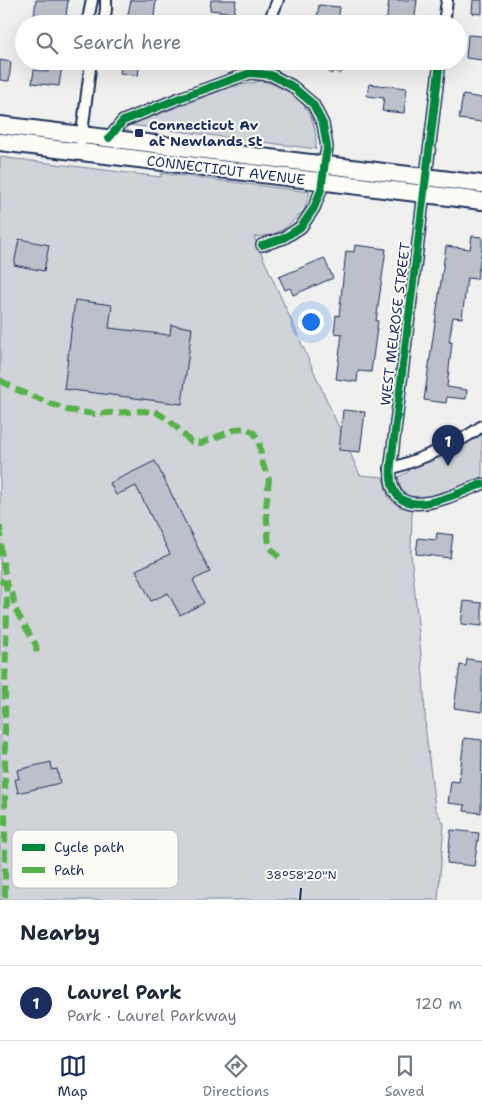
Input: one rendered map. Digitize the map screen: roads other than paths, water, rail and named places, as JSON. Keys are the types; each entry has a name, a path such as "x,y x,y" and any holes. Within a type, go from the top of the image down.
{"main road":[{"name":"CONNECTICUT AVENUE","path":"0,125 109,138 324,172 425,185 482,184"},
{"name":"CONNECTICUT AVENUE","path":"0,142 80,152 324,172"},
{"name":"CONNECTICUT AVENUE","path":"425,185 482,201"}],"street":[{"path":"89,15 92,0"},
{"path":"105,15 106,0"},
{"path":"272,15 278,0"},
{"path":"445,15 447,0"},
{"path":"80,152 91,70"},
{"name":"WEST MELROSE STREET","path":"439,70 390,469 390,483 393,491 410,503 418,504 436,502 482,484"},
{"path":"109,138 123,121 250,73 262,73 280,79 292,86 312,104 323,124 326,135 324,172 320,193 314,208 301,227 284,238 262,244"},
{"path":"390,469 460,440 482,426"}],"place":[{"name":"Connecticut Av at Newlands St","path":"139,133"},
{"name":"Laurel Park","path":"448,466"}]}
